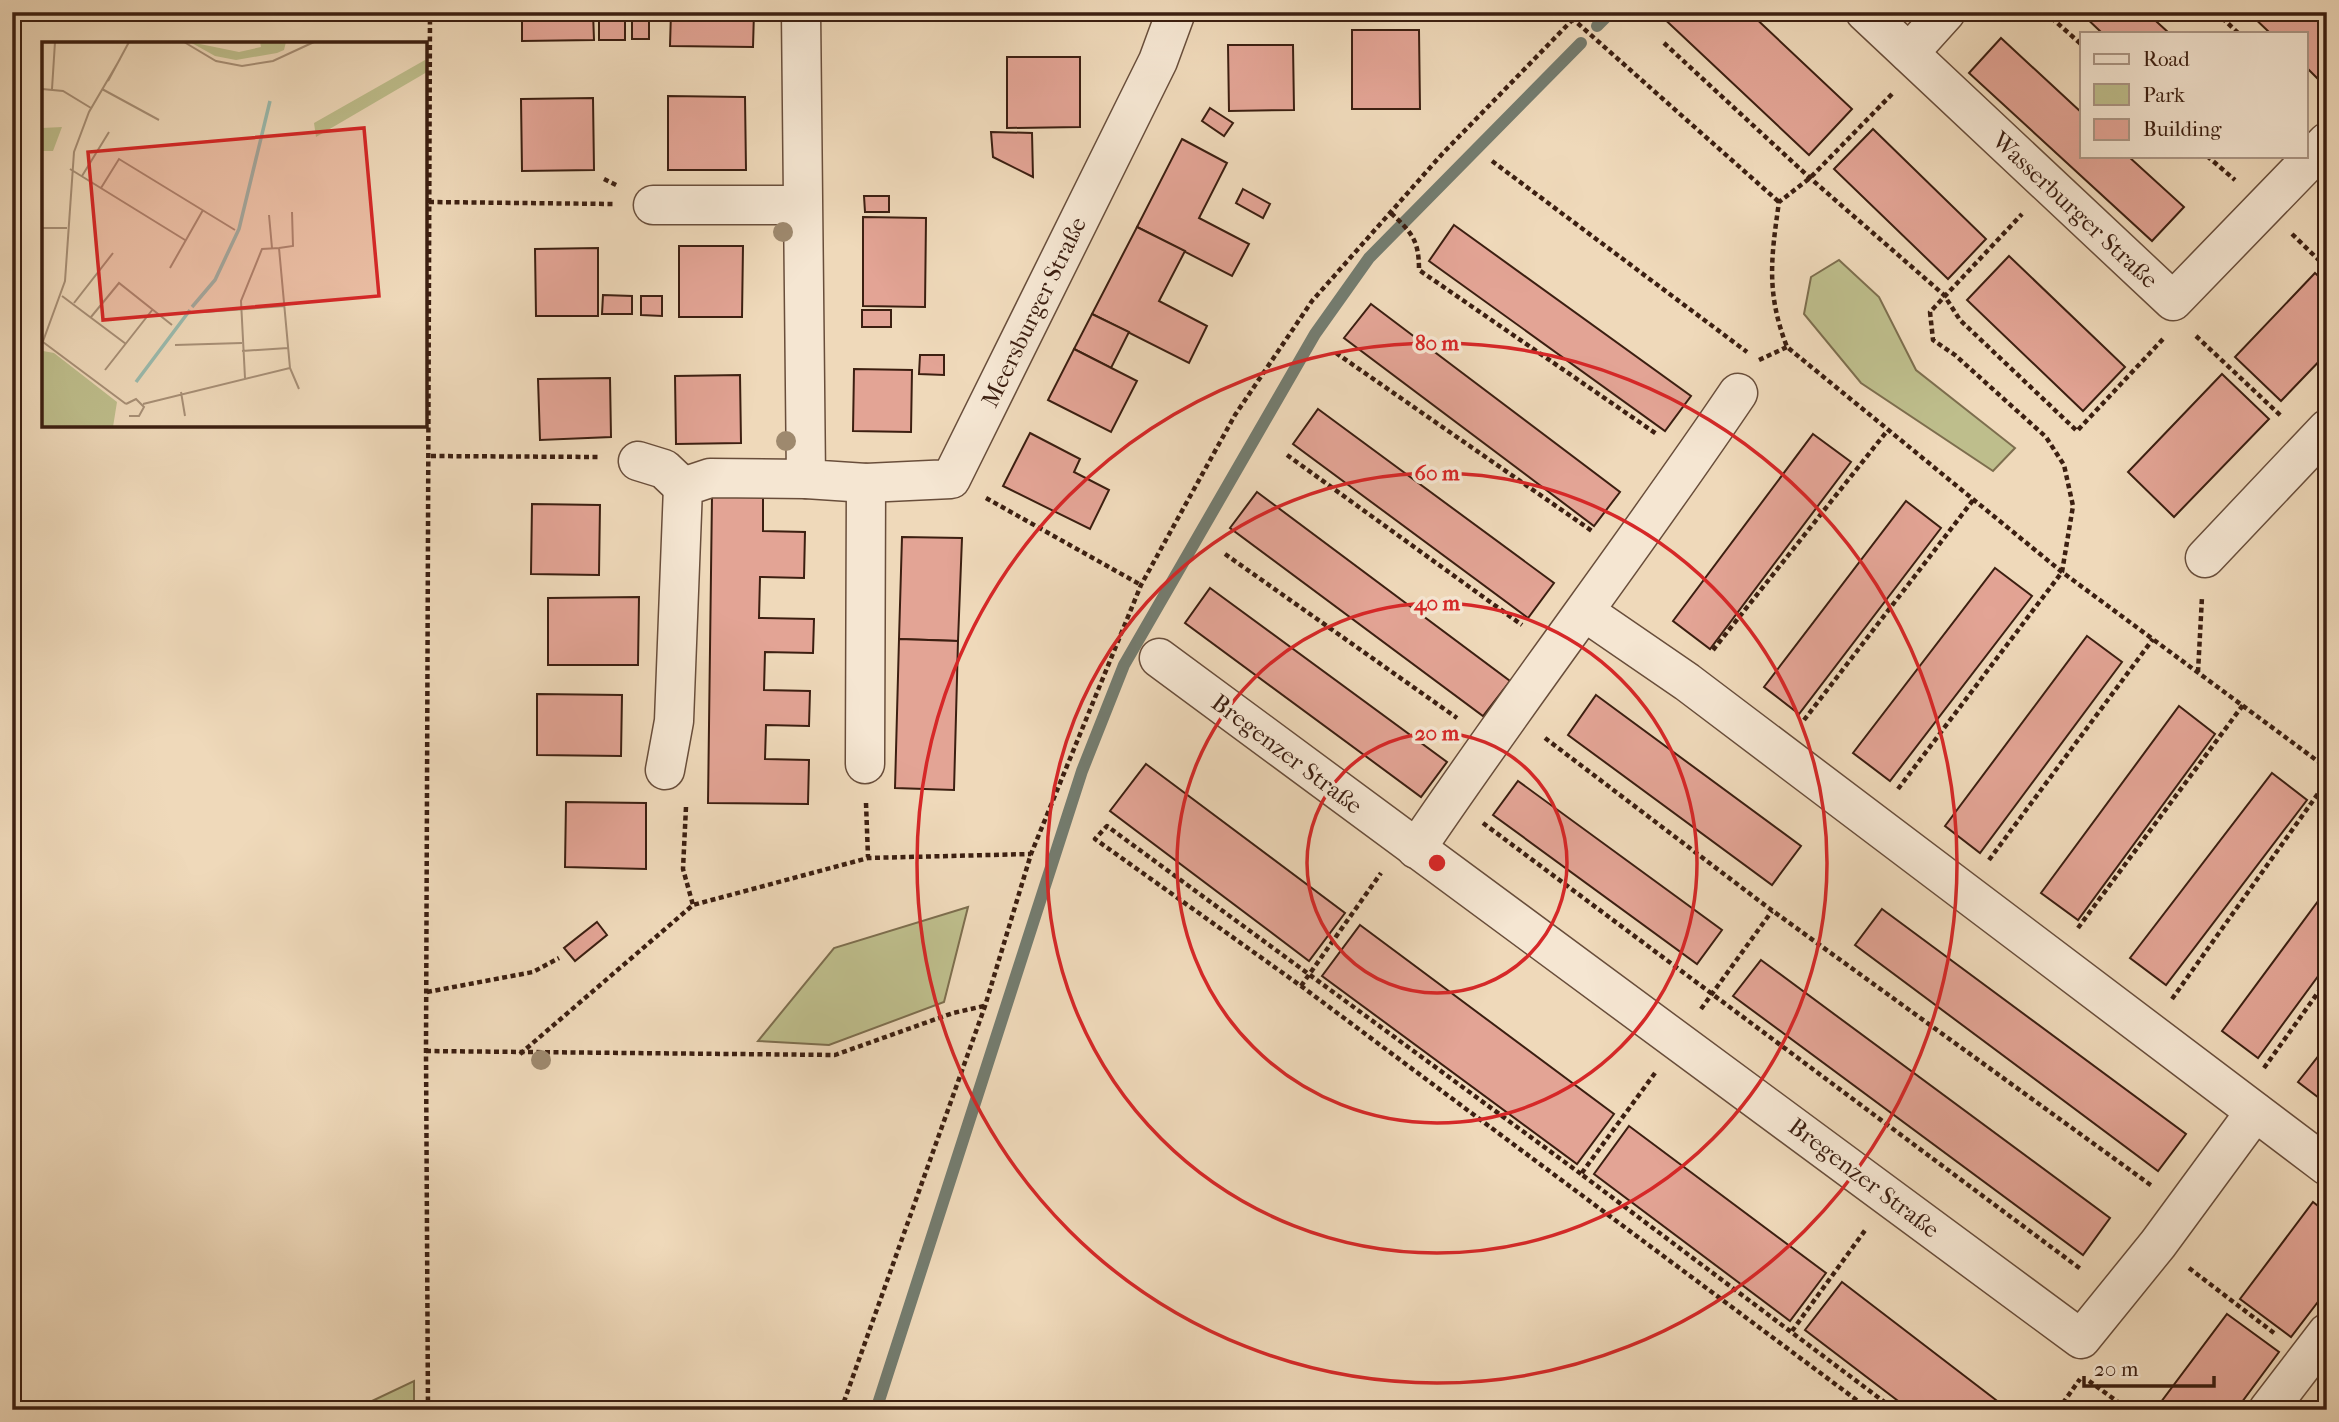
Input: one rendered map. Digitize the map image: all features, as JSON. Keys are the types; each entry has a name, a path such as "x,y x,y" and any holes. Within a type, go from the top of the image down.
{"street":[{"path":"802,12 806,479"},
{"name":"Meersburger Straße","path":"951,479 1158,61 1176,12"},
{"name":"Wasserburger Straße","path":"1865,12 2049,185 2177,311 2327,142"},
{"path":"1914,60 1946,12"},
{"path":"653,205 802,205"},
{"path":"1410,845 1451,798 1738,393"},
{"path":"2205,558 2319,437"},
{"path":"638,461 664,469 683,487 674,721 665,770"},
{"path":"683,487 710,478 866,483 951,479"},
{"path":"864,764 866,483"},
{"path":"1585,612 1687,682 2327,1166"},
{"name":"Bregenzer Straße","path":"1159,658 2081,1339 2158,1244 2248,1106"},
{"path":"2268,1410 2317,1345"}],"path":[{"path":"428,1410 426,1051 430,12"},
{"path":"1565,12 1779,202"},
{"path":"841,1410 985,1006 1031,855 1141,585 1235,415 1312,301 1443,153 1580,12"},
{"path":"2045,12 2080,43"},
{"path":"2216,12 2237,32"},
{"path":"1664,43 1810,178 1944,295 1960,320 2077,431 2177,311 2319,437"},
{"path":"1914,60 1810,178 1779,202 1771,284 1774,314 1787,347 2062,572 2327,768"},
{"path":"1492,161 1758,361"},
{"path":"1874,822 2062,572 2073,506 2064,465 2046,437 1955,355 1933,341 1930,312 2049,185"},
{"path":"429,202 653,205"},
{"path":"1391,213 1412,233 1419,248 1419,270 1693,459"},
{"path":"1336,354 1624,553"},
{"path":"1687,682 1887,431"},
{"path":"1287,455 1557,650"},
{"path":"430,456 620,457 638,461"},
{"path":"951,479 1141,585"},
{"path":"1779,752 1974,499"},
{"path":"1224,554 1501,726 1772,911 2183,1209"},
{"path":"2199,672 2205,558"},
{"path":"1966,891 2152,639"},
{"path":"2054,959 2243,705"},
{"path":"864,764 869,858"},
{"path":"665,770 686,802 683,869 693,905"},
{"path":"2150,1031 2327,781"},
{"path":"1451,798 2117,1295"},
{"path":"1870,1410 1301,986 1095,839 1107,826 1581,1174 1895,1410"},
{"path":"1301,986 1410,845"},
{"path":"520,1054 693,905 869,858 1031,855"},
{"path":"1581,1174 1772,911"},
{"path":"427,992 533,972 559,958"},
{"path":"2248,1106 2327,980"},
{"path":"426,1051 835,1055 953,1013 985,1006"},
{"path":"1792,1331 1889,1197"},
{"path":"2158,1244 2317,1345"},
{"path":"2082,1376 2129,1410"}],"green space":[{"path":"1839,260 1879,297 1916,370 2015,448 1993,471 1861,383 1804,314 1811,277"},
{"path":"968,907 944,1002 829,1045 758,1041 834,948"},
{"path":"414,1381 414,1410 353,1410"}],"building":[{"path":"522,12 593,12 594,40 522,41"},
{"path":"671,12 754,12 753,47 670,46"},
{"path":"1657,12 1749,12 1852,109 1809,155"},
{"path":"2080,12 2146,12 2168,32 2101,32"},
{"path":"2248,12 2315,12 2327,23 2327,67 2317,78 2308,69 2308,32 2269,32"},
{"path":"599,19 625,19 625,40 599,40"},
{"path":"632,19 649,19 649,39 632,39"},
{"path":"1352,30 1419,30 1420,109 1352,109"},
{"path":"2001,38 2080,111 2080,158 2130,158 2184,207 2152,241 1969,73"},
{"path":"1228,45 1293,45 1294,110 1229,111"},
{"path":"1007,57 1080,57 1080,127 1007,128"},
{"path":"668,96 745,97 746,170 668,170"},
{"path":"593,98 594,170 522,171 521,99"},
{"path":"1210,108 1233,123 1224,136 1202,121"},
{"path":"1873,129 1986,239 1948,279 1834,169"},
{"path":"991,132 1032,133 1033,177 993,157"},
{"path":"1182,139 1227,163 1199,218 1249,244 1232,276 1137,227"},
{"path":"1243,189 1270,204 1263,218 1236,203"},
{"path":"864,196 889,196 889,212 865,212"},
{"path":"863,217 926,218 925,307 863,306"},
{"path":"1454,225 1691,396 1665,431 1429,261"},
{"path":"1137,227 1185,251 1159,301 1207,326 1189,363 1092,314"},
{"path":"679,246 743,246 742,317 679,317"},
{"path":"598,248 598,316 536,316 535,249"},
{"path":"2009,256 2125,367 2083,411 1967,300"},
{"path":"2315,273 2327,284 2327,353 2281,401 2235,357"},
{"path":"603,295 632,296 632,314 602,314"},
{"path":"641,296 662,296 662,316 641,315"},
{"path":"1371,304 1620,492 1594,526 1344,338"},
{"path":"862,310 891,310 891,327 862,327"},
{"path":"1092,314 1129,332 1111,368 1074,349"},
{"path":"1074,349 1137,381 1111,432 1048,400"},
{"path":"920,355 944,355 944,375 919,374"},
{"path":"854,369 912,370 911,432 853,431"},
{"path":"2222,374 2269,419 2174,517 2128,472"},
{"path":"740,375 741,443 676,444 675,376"},
{"path":"610,378 611,437 540,440 538,379"},
{"path":"1318,409 1554,583 1528,618 1293,444"},
{"path":"1030,433 1080,459 1074,472 1109,490 1090,529 1003,486"},
{"path":"1813,434 1851,462 1710,649 1673,621"},
{"path":"1257,492 1510,681 1483,716 1230,528"},
{"path":"712,496 763,497 763,531 805,532 804,578 760,577 759,618 814,619 813,653 765,652 764,690 810,691 809,726 766,725 765,759 809,760 808,804 708,803"},
{"path":"1906,501 1941,528 1799,714 1764,687"},
{"path":"532,504 600,505 599,575 531,574"},
{"path":"902,537 962,538 958,641 899,639"},
{"path":"1995,568 2032,596 1890,781 1853,753"},
{"path":"1210,588 1447,762 1421,797 1185,623"},
{"path":"639,597 638,665 548,665 548,598"},
{"path":"2087,636 2122,662 1980,853 1945,826"},
{"path":"899,639 958,641 954,790 895,788"},
{"path":"537,694 622,695 621,756 537,755"},
{"path":"1596,695 1801,846 1772,885 1568,735"},
{"path":"2179,706 2215,734 2078,920 2041,893"},
{"path":"1146,764 1345,913 1309,961 1110,811"},
{"path":"2272,773 2307,800 2166,985 2130,958"},
{"path":"1518,781 1722,930 1697,964 1493,815"},
{"path":"566,802 646,803 646,869 565,867"},
{"path":"2327,889 2327,964 2258,1058 2222,1031"},
{"path":"1882,909 2186,1134 2158,1171 1855,945"},
{"path":"597,922 607,935 575,961 564,948"},
{"path":"1360,925 1614,1114 1577,1164 1322,976"},
{"path":"1761,960 2110,1218 2083,1255 1733,996"},
{"path":"2327,1045 2327,1104 2298,1082"},
{"path":"1629,1126 1826,1273 1790,1321 1594,1174"},
{"path":"2313,1202 2327,1213 2327,1290 2291,1337 2240,1299"},
{"path":"1842,1282 2009,1410 1910,1410 1805,1330"},
{"path":"2227,1314 2279,1352 2236,1410 2155,1410"},
{"path":"2327,1395 2327,1410 2316,1410"}],"waterway":[{"path":"1597,26 1611,12"},
{"path":"876,1410 1082,771 1124,665 1315,334 1369,258 1581,43"}]}
